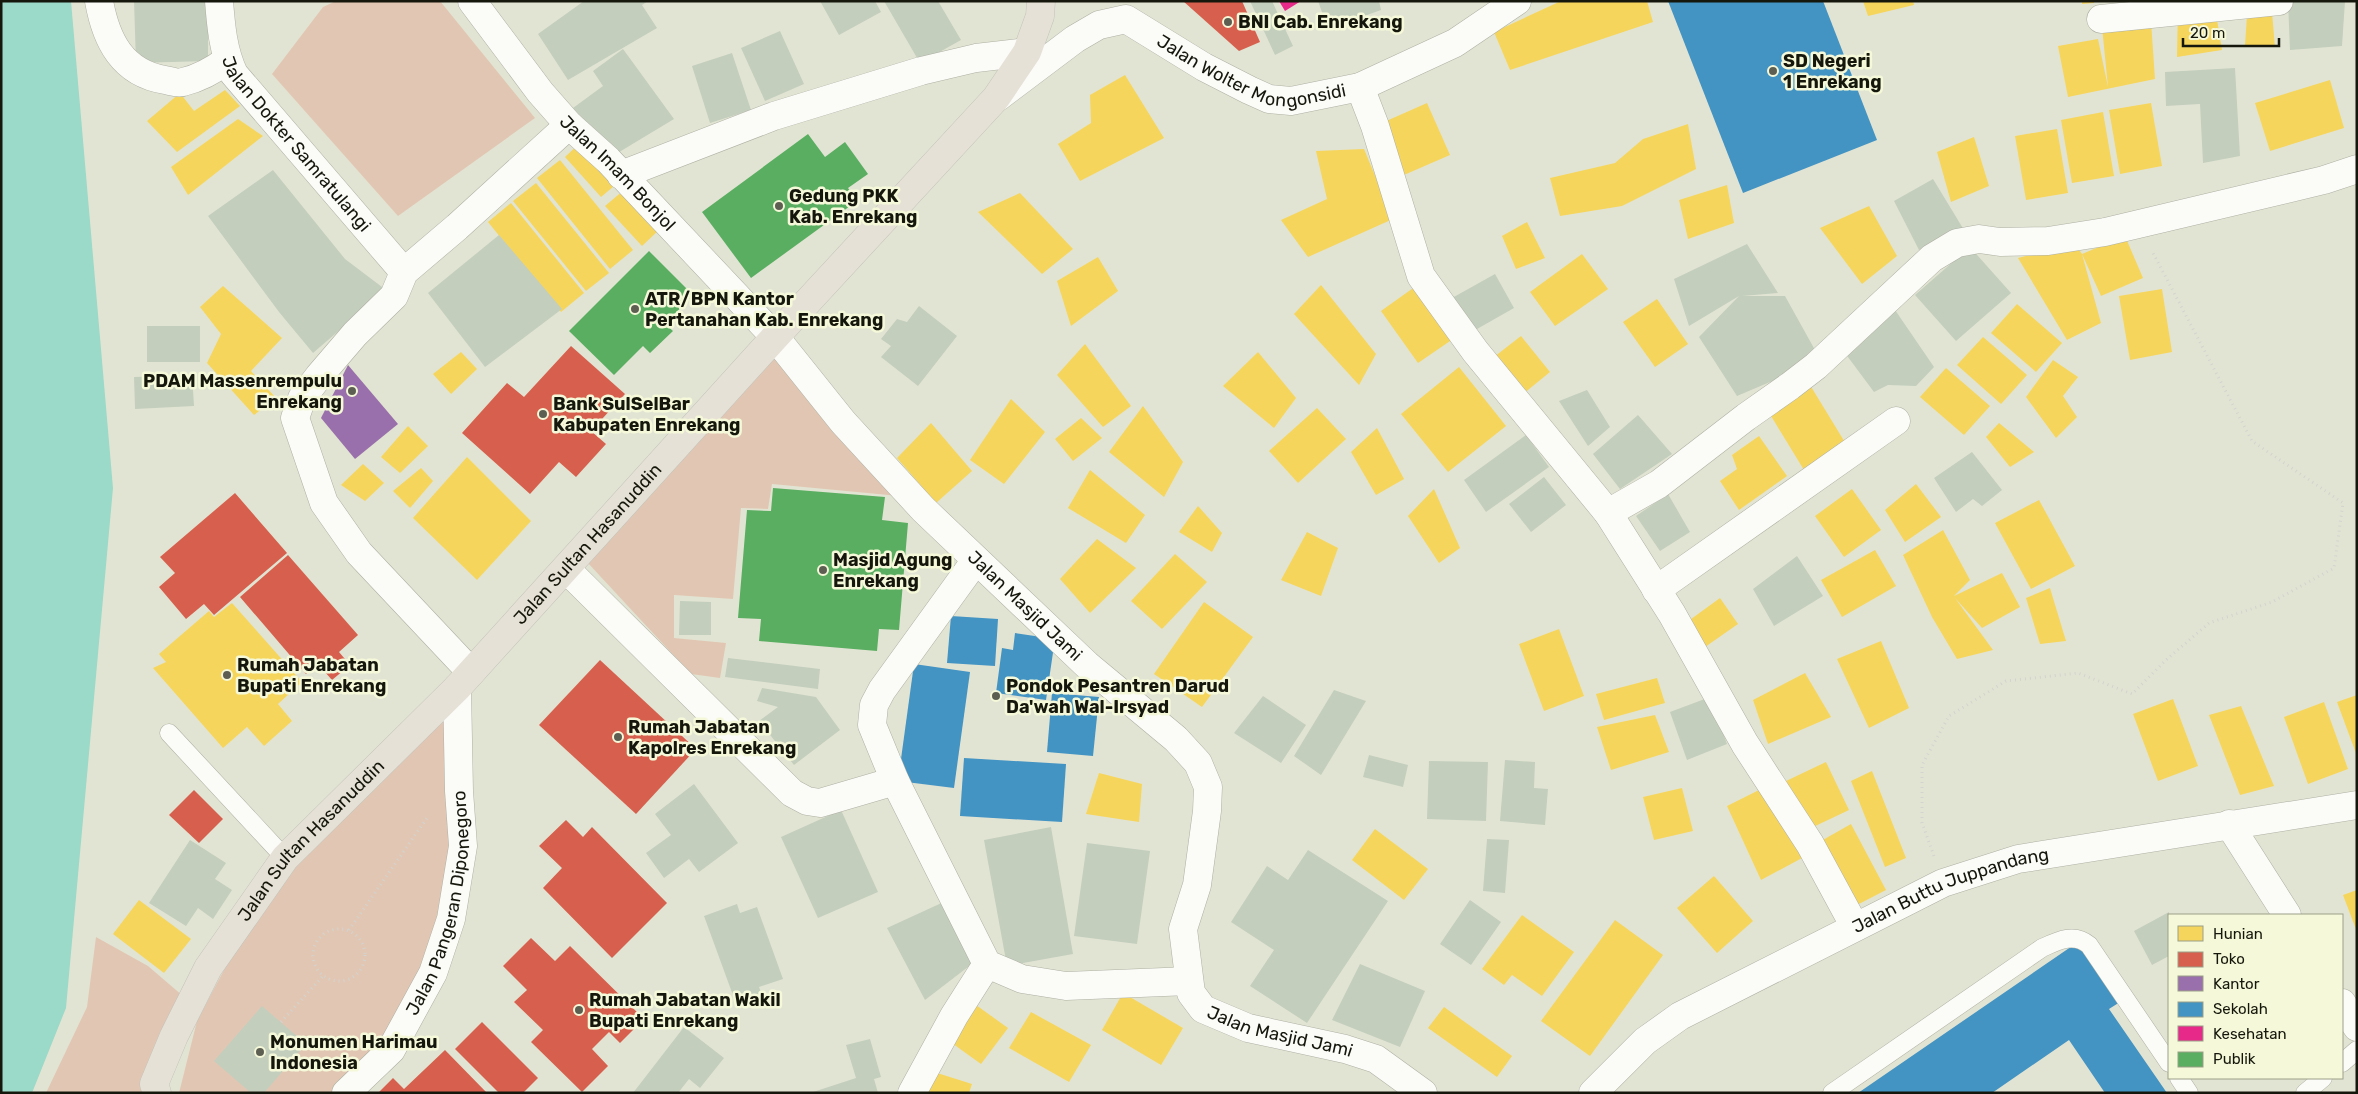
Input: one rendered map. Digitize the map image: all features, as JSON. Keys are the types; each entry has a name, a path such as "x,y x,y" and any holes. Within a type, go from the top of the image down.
{"highway":[{"name":"Jalan Sultan Hasanuddin","path":"154,1090 174,1036 208,968 285,858 464,680 775,337 996,98 1027,52 1040,9"}],"street":[{"path":"99,1 103,22 115,50 132,67 154,78 181,83 208,74 228,60"},
{"name":"Jalan Dokter Samratulangi","path":"219,1 221,28 228,60 234,74 404,272"},
{"name":"Jalan Imam Bonjol","path":"472,1 540,92 569,125 608,160 775,337"},
{"name":"Jalan Wolter Mongonsidi","path":"996,98 1118,10 1204,67 1269,99 1291,101 1360,87 1455,43 1517,1"},
{"path":"2101,19 2279,1"},
{"path":"621,175 774,116 921,72 976,58 1027,52"},
{"path":"1360,87 1375,126 1421,276 1475,351 1608,513 1672,614 1745,744 1810,844 1855,927"},
{"path":"464,680 359,553 324,503 295,418 302,398 355,334 394,296 404,272 457,227 569,125"},
{"path":"1608,513 1660,484 1746,417 1816,366 1932,258 1957,243 1979,239 2000,242 2048,241 2106,232 2324,180 2357,169"},
{"name":"Jalan Masjid Jami","path":"775,337 844,422 923,509 1087,665 1176,740 1198,763 1208,787 1207,810 1197,885 1183,929 1191,993 1203,1009 1248,1028 1345,1049 1376,1059 1423,1093"},
{"path":"1656,590 1896,421"},
{"path":"976,560 882,690 874,705 872,725 895,780 987,964 1022,979 1066,986 1190,981"},
{"path":"566,568 792,793 807,801 820,803 895,780"},
{"name":"Jalan Pangeran Diponegoro","path":"346,1093 391,1050 433,973 451,919 463,846 459,792 464,680"},
{"name":"Jalan Buttu Juppandang","path":"1593,1093 1645,1041 1680,1016 1943,883 2018,859 2357,805"},
{"path":"2229,824 2285,914"},
{"path":"912,1093 954,1016 987,964"},
{"path":"2343,1005 2357,1027"}],"lane":[{"path":"169,733 285,858"},
{"path":"1832,1093 2042,948 2060,939 2072,938 2083,940 2089,945 2168,1062"},
{"path":"2343,1061 2357,1050"},
{"path":"2180,1079 2189,1093"},
{"path":"2306,1093 2323,1079"}],"path":[{"path":"1943,883 1922,823 1922,765 1949,716 2006,681 2078,672 2132,694 2166,660 2209,623 2272,602 2334,568 2343,503 2252,441 2137,224"},
{"path":"349,930 434,808 459,792"},
{"path":"332,929 349,930 362,941 365,957 360,972 345,981 328,980 315,969 311,953 318,938 332,929"},
{"path":"281,1022 323,976"}],"shaded area":[{"path":"336,1 440,1 535,118 398,216 272,74 323,7"},
{"path":"776,346 899,496 772,484 768,509 741,508 733,599 674,595 674,638 726,643 720,678 691,674 587,562"},
{"path":"449,703 454,848 429,971 384,1049 339,1093 179,1093 197,1021 260,902"},
{"path":"96,937 148,966 183,996 143,1093 46,1093 87,1007"}],"water":[{"path":"1,1 71,1 113,488 66,1008 32,1093 1,1093"}],"building: Hunian":[{"path":"1561,1 1647,1 1653,22 1510,70 1494,32"},
{"path":"1863,1 1913,1 1914,5 1868,16"},
{"path":"2082,1 2094,1 2094,3 2082,4"},
{"path":"2214,1 2222,50 2177,57 2178,2"},
{"path":"2248,1 2271,1 2275,47 2245,45"},
{"path":"2151,21 2155,79 2068,97 2058,46 2098,39 2108,87 2102,27"},
{"path":"1125,75 1164,138 1080,181 1058,144 1091,123 1090,95"},
{"path":"2330,80 2344,128 2270,151 2255,103"},
{"path":"225,90 240,106 177,152 147,121 180,93 194,111"},
{"path":"1427,103 1450,155 1397,178 1375,126"},
{"path":"2151,103 2162,166 2120,174 2109,110"},
{"path":"2103,112 2114,176 2072,183 2061,120"},
{"path":"238,119 263,136 188,195 171,167"},
{"path":"1688,124 1696,169 1622,206 1560,216 1550,178 1615,163 1643,139"},
{"path":"2057,129 2068,193 2026,200 2015,136"},
{"path":"1974,137 1989,186 1951,202 1937,152"},
{"path":"583,140 620,181 601,197 565,157"},
{"path":"1364,149 1393,219 1308,257 1281,220 1327,199 1316,151"},
{"path":"560,160 633,250 610,269 537,178"},
{"path":"536,183 609,273 586,291 513,201"},
{"path":"1727,185 1734,223 1688,239 1679,200"},
{"path":"624,190 660,229 642,246 605,206"},
{"path":"1020,193 1073,249 1042,274 978,212"},
{"path":"511,203 584,293 561,312 488,222"},
{"path":"1869,206 1897,256 1862,284 1820,228"},
{"path":"1527,222 1545,258 1516,269 1502,236"},
{"path":"2125,236 2143,278 2101,296 2082,254"},
{"path":"2074,243 2082,254 2101,323 2067,340 2018,258"},
{"path":"1582,254 1608,289 1555,326 1530,292"},
{"path":"1098,257 1118,291 1071,326 1057,281"},
{"path":"1321,285 1376,354 1359,385 1294,314"},
{"path":"223,286 282,338 251,371 276,398 254,415 207,363 221,334 200,307"},
{"path":"1416,286 1453,339 1418,363 1381,311"},
{"path":"2162,289 2172,352 2130,360 2119,296"},
{"path":"1657,299 1688,344 1655,367 1623,322"},
{"path":"2017,304 2062,343 2036,372 1991,333"},
{"path":"1521,336 1550,372 1523,394 1494,357"},
{"path":"1983,337 2027,375 2001,404 1957,365"},
{"path":"1085,344 1131,406 1103,427 1057,375"},
{"path":"461,352 477,369 451,394 433,374"},
{"path":"1258,352 1296,398 1274,428 1223,386"},
{"path":"2053,360 2078,377 2063,396 2077,417 2056,438 2026,397"},
{"path":"1459,367 1506,426 1448,472 1401,414"},
{"path":"1946,368 1990,406 1964,435 1920,397"},
{"path":"1810,385 1846,444 1804,470 1768,411"},
{"path":"1011,399 1045,432 1004,484 970,460"},
{"path":"1143,406 1183,462 1164,497 1109,452"},
{"path":"1317,408 1346,439 1298,483 1269,451"},
{"path":"1081,418 1102,438 1073,461 1055,439"},
{"path":"931,423 972,471 936,503 897,458"},
{"path":"1999,423 2034,452 2010,467 1986,437"},
{"path":"408,426 428,446 400,473 381,457"},
{"path":"1377,428 1404,479 1376,495 1351,452"},
{"path":"1759,436 1787,476 1739,510 1720,481 1737,469 1732,455"},
{"path":"467,457 531,521 477,580 413,518"},
{"path":"363,464 384,483 365,501 341,485"},
{"path":"421,468 433,481 410,508 393,491"},
{"path":"1090,470 1145,515 1126,543 1068,508"},
{"path":"1916,484 1941,517 1905,542 1885,510"},
{"path":"1434,489 1460,548 1439,563 1408,516"},
{"path":"1852,489 1881,530 1844,557 1815,516"},
{"path":"2039,500 2075,566 2031,589 1995,523"},
{"path":"1198,506 1222,533 1212,552 1179,532"},
{"path":"1943,530 1970,580 1954,596 2002,573 2020,607 1982,628 1955,598 1993,650 1957,659 1932,617 1903,555"},
{"path":"1307,532 1338,548 1321,596 1281,580"},
{"path":"1097,539 1136,568 1090,613 1060,579"},
{"path":"1875,550 1896,586 1842,617 1821,580"},
{"path":"1175,554 1207,582 1162,629 1131,601"},
{"path":"2050,588 2066,641 2040,644 2026,598"},
{"path":"1720,598 1738,624 1705,647 1687,622"},
{"path":"1204,602 1253,637 1202,707 1154,674"},
{"name":"Rumah Jabatan Bupati Enrekang","path":"232,603 302,682 278,704 292,721 264,746 247,727 223,748 153,668 166,662 159,654 209,611 214,617"},
{"path":"1559,629 1584,696 1544,711 1519,644"},
{"path":"1881,641 1909,708 1869,728 1837,659"},
{"path":"1805,673 1831,717 1768,744 1753,700"},
{"path":"1657,678 1665,703 1604,720 1596,694"},
{"path":"2357,695 2357,756 2337,702"},
{"path":"2173,699 2198,766 2158,781 2133,714"},
{"path":"2324,702 2348,769 2308,784 2284,717"},
{"path":"2241,706 2274,786 2240,795 2209,715"},
{"path":"1655,715 1669,752 1611,770 1597,727"},
{"path":"1826,762 1849,810 1809,829 1786,781"},
{"path":"1872,771 1906,858 1885,867 1851,781"},
{"path":"1099,773 1142,784 1139,822 1086,814"},
{"path":"1765,787 1802,858 1761,880 1727,806"},
{"path":"1682,788 1693,831 1654,840 1643,797"},
{"path":"1851,824 1886,890 1855,906 1821,841"},
{"path":"1375,829 1428,869 1404,900 1352,860"},
{"path":"1714,876 1753,921 1717,953 1677,908"},
{"path":"2357,890 2357,932 2343,895"},
{"path":"139,900 191,939 164,973 113,934"},
{"path":"1522,915 1574,952 1542,996 1512,975 1504,985 1482,969"},
{"path":"1615,920 1663,955 1590,1056 1541,1021"},
{"path":"1123,993 1183,1028 1161,1065 1102,1030"},
{"path":"976,1005 1008,1028 981,1064 949,1041"},
{"path":"1444,1007 1512,1056 1497,1077 1428,1028"},
{"path":"1031,1012 1091,1045 1069,1082 1009,1048"},
{"path":"934,1072 972,1084 969,1093 927,1093"}],"building: Toko":[{"name":"BNI Cab. Enrekang","path":"1183,1 1242,1 1260,42 1239,51"},
{"name":"Bank SulSelBar Kabupaten Enrekang","path":"571,346 625,394 591,431 606,444 576,477 559,462 530,494 462,433 507,383 524,397"},
{"path":"235,493 287,553 214,615 204,604 186,619 159,587 175,573 160,557"},
{"path":"288,555 358,635 339,652 350,665 332,680 317,663 306,674 240,597"},
{"name":"Rumah Jabatan Kapolres Enrekang","path":"600,660 696,749 636,814 539,725"},
{"path":"194,790 223,819 199,843 169,815"},
{"path":"566,820 583,837 592,827 667,903 612,958 543,888 562,868 539,846"},
{"name":"Rumah Jabatan Wakil Bupati Enrekang","path":"531,938 555,961 570,946 644,1019 620,1043 609,1032 592,1049 608,1066 582,1092 531,1042 543,1030 514,1002 527,990 503,966"},
{"path":"482,1022 538,1078 523,1093 499,1093 455,1049"},
{"path":"445,1050 487,1093 378,1093 393,1078 404,1089"}],"building: Kantor":[{"name":"PDAM Massenrempulu Enrekang","path":"348,365 398,424 355,459 321,418"}],"building: Sekolah":[{"name":"SD Negeri 1 Enrekang","path":"1668,1 1823,1 1877,140 1743,193"},
{"path":"951,616 998,619 995,666 947,663"},
{"path":"1015,633 1055,639 1046,700 996,693 1002,648 1013,650"},
{"path":"914,664 970,672 954,788 898,781"},
{"path":"1052,693 1099,697 1093,756 1047,752"},
{"path":"964,758 1066,764 1062,822 960,816"},
{"path":"2078,942 2120,1002 2109,1009 2167,1093 2105,1093 2069,1040 1992,1093 1858,1093"}],"building: Kesehatan":[{"path":"1279,1 1301,1 1285,11"}],"building: Publik":[{"name":"Gedung PKK Kab. Enrekang","path":"808,134 825,157 845,142 868,174 848,188 857,201 751,278 702,212"},
{"name":"ATR/BPN Kantor Pertanahan Kab. Enrekang","path":"649,251 693,295 665,324 673,331 650,353 643,346 614,375 569,331"},
{"name":"Masjid Agung Enrekang","path":"773,488 885,497 882,520 908,523 899,630 879,629 877,651 759,641 761,619 738,618 747,510 771,511"}],"building: Lainnya":[{"path":"134,1 208,1 208,61 136,63"},
{"path":"584,1 648,1 642,5 657,28 568,80 538,34"},
{"path":"820,1 875,1 881,12 839,35"},
{"path":"884,1 938,1 961,40 920,63"},
{"path":"1250,1 1272,1 1293,46 1275,55"},
{"path":"1318,1 1379,1 1381,10 1328,29"},
{"path":"2288,1 2345,1 2342,46 2290,50"},
{"path":"780,31 804,84 765,101 741,48"},
{"path":"623,49 674,119 616,154 573,108 603,86 593,71"},
{"path":"732,53 751,110 710,123 692,66"},
{"path":"2235,68 2240,156 2203,163 2200,104 2166,106 2165,72"},
{"path":"273,170 345,259 386,290 313,353 279,312 208,216"},
{"path":"1933,179 1964,230 1919,250 1894,201"},
{"path":"499,235 562,309 485,367 428,293"},
{"path":"1747,244 1778,293 1742,296 1785,296 1815,350 1784,376 1737,396 1699,337 1739,296 1689,326 1674,279"},
{"path":"1970,247 2011,293 1956,341 1915,295"},
{"path":"1495,274 1514,308 1470,333 1452,298"},
{"path":"919,306 957,336 918,386 881,357 891,346 881,339 897,319 907,322"},
{"path":"1893,307 1934,367 1916,386 1888,385 1874,392 1842,349"},
{"path":"147,326 200,326 200,362 147,362"},
{"path":"192,375 194,406 135,409 134,377"},
{"path":"1587,390 1610,427 1588,446 1559,401"},
{"path":"1638,415 1672,454 1620,489 1593,454"},
{"path":"1526,435 1549,467 1486,512 1464,480"},
{"path":"1972,452 2002,490 1982,506 1973,499 1956,512 1934,478"},
{"path":"1544,477 1566,505 1531,532 1509,504"},
{"path":"1668,494 1690,532 1660,551 1636,516"},
{"path":"1797,556 1823,596 1774,626 1753,589"},
{"path":"680,601 711,602 711,635 679,635"},
{"path":"728,658 820,669 818,689 725,677"},
{"path":"762,688 816,697 840,730 794,765 759,721 778,707 757,701"},
{"path":"1334,690 1366,701 1321,775 1294,756"},
{"path":"1263,696 1306,725 1281,763 1234,733"},
{"path":"1710,697 1727,744 1687,760 1670,712"},
{"path":"1369,755 1408,765 1403,787 1363,777"},
{"path":"1505,760 1535,762 1534,788 1548,789 1545,825 1500,821"},
{"path":"1429,761 1488,762 1486,821 1427,819"},
{"path":"694,784 738,843 699,872 689,859 664,878 646,853 671,835 655,814"},
{"path":"841,810 878,892 818,918 781,837"},
{"path":"1051,827 1073,954 1007,966 984,840"},
{"path":"1487,839 1509,840 1505,893 1483,891"},
{"path":"190,840 226,863 215,879 232,890 213,919 198,908 186,926 149,903"},
{"path":"1087,843 1150,851 1137,944 1074,936"},
{"path":"1308,850 1388,901 1307,1023 1250,986 1274,950 1231,922 1267,866 1288,880"},
{"path":"948,900 977,960 925,1000 887,928"},
{"path":"1470,900 1501,922 1471,965 1440,944"},
{"path":"737,904 740,913 757,907 783,979 759,987 764,1000 738,1009 704,916"},
{"path":"2169,912 2168,957 2152,965 2134,931"},
{"path":"1360,964 1425,991 1400,1047 1332,1020"},
{"name":"Monumen Harimau Indonesia","path":"262,1006 306,1044 264,1093 251,1093 214,1061"},
{"path":"684,1027 724,1058 700,1088 689,1079 678,1093 633,1093"},
{"path":"870,1039 881,1077 874,1079 878,1093 810,1093 856,1078 846,1045"}],"place":[{"name":"BNI Cab. Enrekang","path":"1228,22"},
{"name":"SD Negeri 1 Enrekang","path":"1773,71"},
{"name":"Gedung PKK Kab. Enrekang","path":"779,206"},
{"name":"ATR/BPN Kantor Pertanahan Kab. Enrekang","path":"635,309"},
{"name":"PDAM Massenrempulu Enrekang","path":"352,391"},
{"name":"Bank SulSelBar Kabupaten Enrekang","path":"543,414"},
{"name":"Masjid Agung Enrekang","path":"823,570"},
{"name":"Rumah Jabatan Bupati Enrekang","path":"227,675"},
{"name":"Pondok Pesantren Darud Da'wah Wal-Irsyad","path":"996,696"},
{"name":"Rumah Jabatan Kapolres Enrekang","path":"618,737"},
{"name":"Rumah Jabatan Wakil Bupati Enrekang","path":"579,1010"},
{"name":"Monumen Harimau Indonesia","path":"260,1052"}]}
